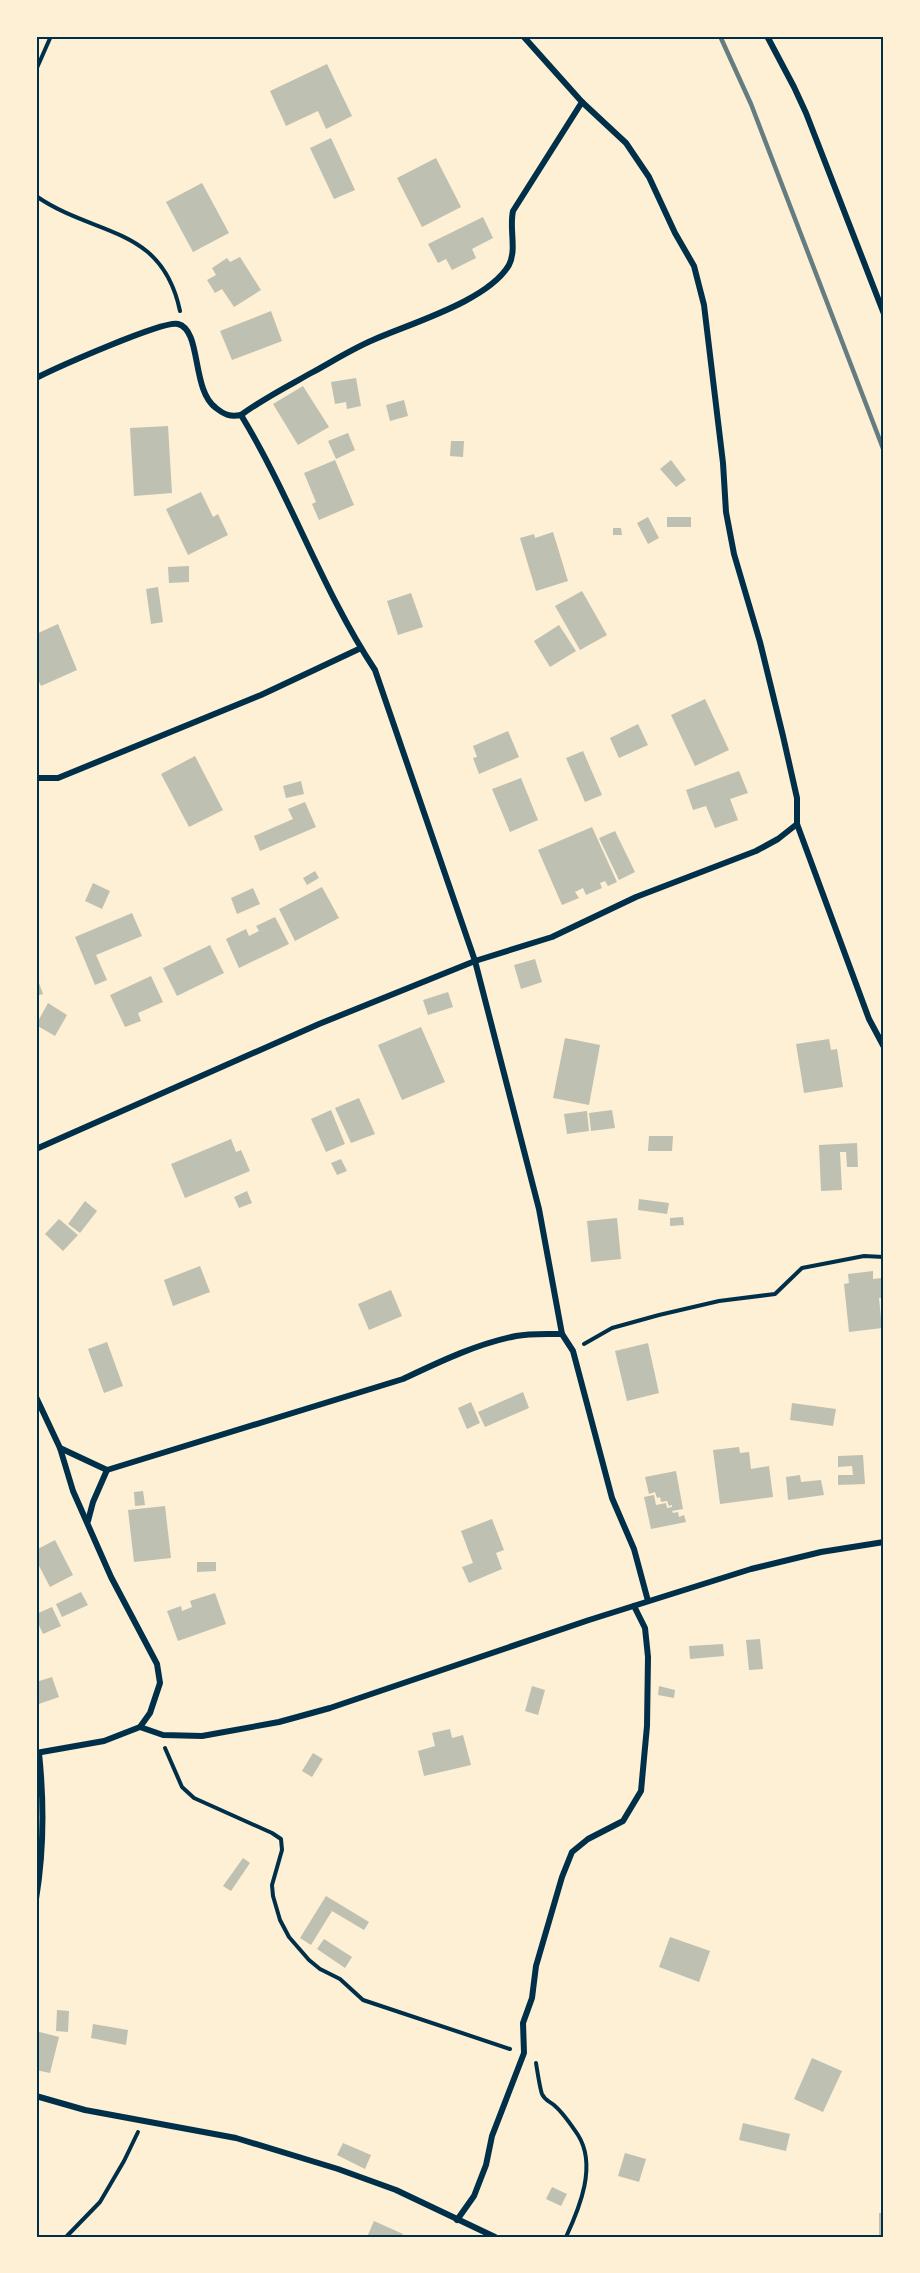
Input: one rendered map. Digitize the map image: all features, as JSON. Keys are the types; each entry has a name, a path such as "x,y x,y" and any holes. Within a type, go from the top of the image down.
{"street":[{"path":"523,36 582,102 632,151 649,177 675,233 694,266 707,328 726,512 785,746 796,798 797,824 869,1019 884,1047"},
{"path":"767,36 806,113 884,314"},
{"path":"36,378 133,336 179,324 186,329 194,346 198,374 206,400 223,414 231,417 242,415 288,384 342,355 375,339 439,314 496,280 508,266 512,256 513,211 582,102"},
{"path":"242,415 280,484 317,567 351,634 375,670 475,961 538,1209 562,1334 573,1351 612,1498 634,1549 648,1601"},
{"path":"36,778 58,778 261,695 361,648"},
{"path":"36,1149 319,1024 475,961 552,937 636,897 756,851 778,839 797,824"},
{"path":"60,1448 107,1470 393,1383 447,1358 485,1344 518,1335 562,1334"},
{"path":"36,1397 60,1448 73,1491 111,1577 157,1664 160,1683 150,1713 140,1727 104,1741 38,1753 42,1781 42,1841 36,1899"},
{"path":"88,1521 93,1502 107,1470"},
{"path":"140,1727 163,1735 202,1736 290,1719 330,1708 648,1601 751,1569 821,1552 884,1542"},
{"path":"457,2220 474,2196 486,2165 492,2136 524,2053 524,2023 532,1998 536,1966 562,1877 572,1852 588,1839 623,1821 641,1791 645,1755 648,1657 645,1628 634,1606"},
{"path":"36,2096 85,2110 236,2138 355,2174 396,2190 495,2237"}],"path":[{"path":"36,70 51,36"},
{"path":"36,196 80,220 125,236 139,244 165,269 177,296 180,311 179,324"},
{"path":"573,1351 612,1328 719,1301 775,1294 802,1268 864,1256 884,1257"},
{"path":"163,1735 165,1747 182,1787 194,1798 281,1839 282,1850 272,1885 273,1896 280,1920 289,1937 309,1960 320,1969 340,1979 363,2000 531,2055 537,2064 537,2073 541,2081 540,2090 546,2101 555,2105 584,2145 587,2171 578,2209 566,2237"},
{"path":"66,2237 100,2202 124,2161 143,2121"}],"building":[{"path":"327,64 352,116 326,129 318,111 286,126 270,91"},
{"path":"331,138 355,190 334,199 310,148"},
{"path":"436,158 461,207 422,227 397,178"},
{"path":"202,183 229,233 193,252 166,202"},
{"path":"483,217 493,238 472,249 476,258 452,270 446,259 438,263 428,244"},
{"path":"240,257 261,290 234,307 222,289 215,293 207,280 216,275 212,268 227,258 230,262"},
{"path":"271,311 282,341 232,360 220,331"},
{"path":"356,378 361,406 347,409 346,402 335,404 331,382"},
{"path":"303,386 329,427 298,445 273,404"},
{"path":"404,400 408,416 390,421 386,405"},
{"path":"168,426 172,493 134,496 130,428"},
{"path":"348,433 355,450 336,459 328,441"},
{"path":"451,441 464,441 463,457 450,456"},
{"path":"335,460 354,505 319,520 312,504 316,502 304,473"},
{"path":"671,460 686,480 676,487 660,469"},
{"path":"201,492 213,517 218,514 228,535 188,555 166,509"},
{"path":"648,517 659,538 648,544 637,523"},
{"path":"667,517 691,517 691,527 667,527"},
{"path":"613,528 621,528 622,535 613,535"},
{"path":"553,532 568,581 536,591 520,538 534,534 535,538"},
{"path":"189,566 189,582 169,583 168,567"},
{"path":"158,587 163,622 151,624 146,589"},
{"path":"582,591 607,635 580,650 555,606"},
{"path":"411,593 423,627 398,635 387,601"},
{"path":"58,624 77,670 41,686 36,675 36,634"},
{"path":"559,625 576,651 550,667 534,641"},
{"path":"705,699 729,750 695,766 671,715"},
{"path":"638,724 648,745 619,758 610,738"},
{"path":"508,731 519,757 479,774 473,758 477,757 473,746"},
{"path":"583,751 602,795 585,802 566,758"},
{"path":"195,756 223,810 189,827 161,774"},
{"path":"739,771 748,793 730,799 738,820 715,828 706,806 693,810 686,790"},
{"path":"521,778 538,820 510,832 492,789"},
{"path":"301,781 304,794 286,798 283,786"},
{"path":"305,802 316,827 260,851 254,836 293,819 288,809"},
{"path":"592,827 617,882 608,886 605,881 600,883 602,888 586,895 583,888 575,892 579,898 562,905 538,850"},
{"path":"615,831 635,872 619,880 599,838"},
{"path":"315,871 319,878 307,885 303,878"},
{"path":"93,883 110,891 102,909 85,901"},
{"path":"322,887 339,918 295,941 279,909"},
{"path":"253,888 260,904 237,914 231,898"},
{"path":"132,913 142,936 96,955 107,980 95,985 75,937"},
{"path":"275,917 289,944 239,968 226,939 246,929 249,936 259,931 256,926"},
{"path":"210,945 224,973 177,996 163,968"},
{"path":"535,959 542,982 521,989 514,965"},
{"path":"151,976 163,1002 138,1013 141,1021 125,1027 110,995"},
{"path":"39,983 43,994 36,996 36,984"},
{"path":"448,992 453,1007 428,1015 423,1000"},
{"path":"48,1003 67,1015 55,1036 36,1025"},
{"path":"421,1027 445,1082 402,1100 378,1045"},
{"path":"565,1038 600,1045 589,1105 553,1098"},
{"path":"829,1039 831,1050 837,1049 843,1087 804,1093 796,1044"},
{"path":"359,1098 375,1134 351,1143 335,1108"},
{"path":"331,1110 345,1144 326,1152 311,1119"},
{"path":"612,1110 615,1128 591,1131 589,1113"},
{"path":"587,1111 589,1131 567,1134 564,1114"},
{"path":"649,1136 673,1136 672,1151 648,1151"},
{"path":"231,1139 236,1152 241,1150 250,1171 185,1198 171,1164"},
{"path":"857,1143 858,1167 847,1167 846,1152 840,1152 842,1190 821,1191 819,1145"},
{"path":"341,1159 347,1171 337,1175 331,1163"},
{"path":"247,1191 252,1203 239,1208 234,1197"},
{"path":"639,1199 669,1203 667,1214 638,1210"},
{"path":"85,1201 97,1211 80,1233 68,1224"},
{"path":"683,1217 684,1225 670,1226 670,1218"},
{"path":"617,1218 621,1259 591,1262 587,1221"},
{"path":"59,1219 78,1235 63,1251 45,1234"},
{"path":"200,1266 210,1292 173,1306 164,1280"},
{"path":"873,1271 873,1279 882,1278 884,1298 879,1298 882,1328 849,1332 844,1284 849,1283 848,1274"},
{"path":"391,1290 402,1316 369,1330 358,1304"},
{"path":"107,1342 123,1386 104,1393 88,1349"},
{"path":"648,1343 659,1393 627,1401 615,1351"},
{"path":"523,1392 529,1408 485,1427 478,1412"},
{"path":"471,1402 480,1423 467,1429 458,1408"},
{"path":"792,1403 836,1409 833,1426 790,1420"},
{"path":"739,1447 740,1453 749,1452 751,1469 769,1466 773,1497 720,1504 713,1450"},
{"path":"863,1455 865,1484 838,1485 838,1475 853,1475 852,1466 838,1467 838,1456"},
{"path":"676,1471 683,1509 672,1511 673,1513 678,1512 679,1517 684,1515 686,1522 651,1529 644,1497 654,1495 656,1505 666,1503 667,1508 672,1505 669,1506 667,1501 661,1502 655,1492 649,1494 645,1477"},
{"path":"800,1475 801,1482 821,1480 824,1495 788,1500 786,1477"},
{"path":"143,1491 145,1505 135,1506 134,1492"},
{"path":"165,1506 171,1558 134,1562 128,1510"},
{"path":"492,1519 504,1550 496,1553 502,1569 469,1583 462,1567 473,1563 461,1531"},
{"path":"55,1540 73,1575 50,1587 36,1560 36,1550"},
{"path":"197,1562 216,1562 216,1571 197,1572"},
{"path":"81,1592 88,1605 62,1617 56,1604"},
{"path":"215,1593 226,1624 178,1641 167,1611 181,1606 182,1611 192,1607 190,1601"},
{"path":"52,1607 61,1626 43,1634 36,1614"},
{"path":"760,1639 763,1669 749,1670 746,1640"},
{"path":"723,1644 724,1656 690,1659 689,1646"},
{"path":"52,1677 59,1697 36,1705 36,1682"},
{"path":"532,1686 545,1690 538,1715 525,1711"},
{"path":"659,1686 675,1690 674,1698 658,1695"},
{"path":"450,1729 452,1738 463,1735 471,1765 424,1776 418,1751 435,1746 432,1733"},
{"path":"313,1753 323,1759 312,1777 302,1771"},
{"path":"243,1858 250,1863 231,1891 223,1886"},
{"path":"326,1896 369,1922 364,1930 332,1911 311,1945 300,1938"},
{"path":"670,1937 710,1951 699,1982 659,1967"},
{"path":"324,1939 352,1957 345,1968 317,1949"},
{"path":"57,2010 69,2011 68,2032 56,2031"},
{"path":"93,2024 128,2030 126,2045 91,2038"},
{"path":"36,2031 59,2037 50,2073 36,2070"},
{"path":"812,2058 842,2071 823,2112 794,2099"},
{"path":"743,2123 790,2134 786,2151 739,2140"},
{"path":"343,2143 371,2155 365,2169 337,2155"},
{"path":"625,2153 646,2159 639,2182 618,2176"},
{"path":"552,2187 567,2194 561,2206 546,2199"},
{"path":"879,2213 884,2213 884,2237 879,2237"},
{"path":"374,2221 403,2234 401,2237 367,2237"}],"railway":[{"path":"720,36 751,104 884,451"}]}
